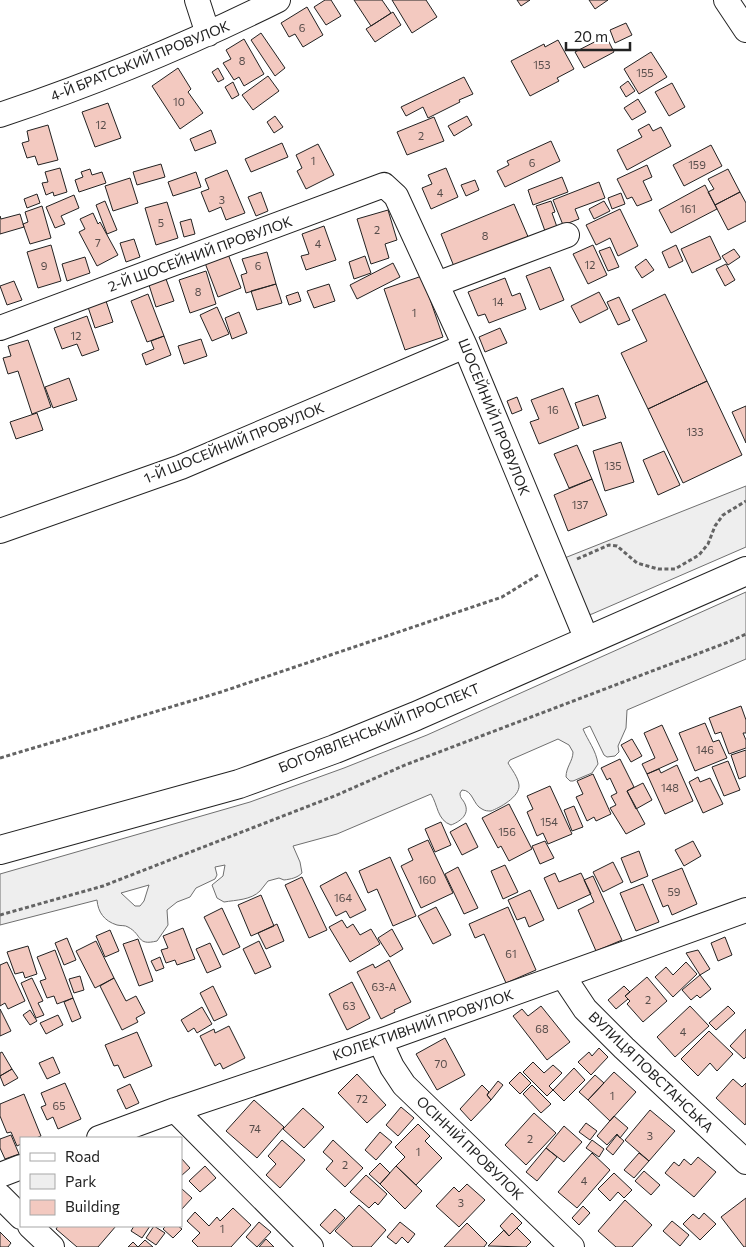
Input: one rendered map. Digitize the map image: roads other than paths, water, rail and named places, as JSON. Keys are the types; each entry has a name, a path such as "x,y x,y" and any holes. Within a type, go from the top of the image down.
{"main road":[{"name":"БОГОЯВЛЕНСЬКИЙ ПРОСПЕКТ","path":"0,850 248,781 335,749 746,571"}],"street":[{"path":"196,0 208,34"},
{"name":"4-Й БРАТСЬКИЙ ПРОВУЛОК","path":"0,115 58,96 208,34 278,0"},
{"path":"726,0 746,30"},
{"name":"2-Й ШОСЕЙНИЙ ПРОВУЛОК","path":"0,328 384,185 396,196"},
{"name":"ШОСЕЙНИЙ ПРОВУЛОК","path":"396,196 465,346 586,640"},
{"path":"437,284 567,235"},
{"name":"1-Й ШОСЕЙНИЙ ПРОВУЛОК","path":"0,531 180,467 465,346"},
{"name":"КОЛЕКТИВНИЙ ПРОВУЛОК","path":"102,1137 175,1110 380,1041 746,910"},
{"name":"ВУЛИЦЯ ПОВСТАНСЬКА","path":"563,976 585,1009 746,1162"},
{"name":"ОСІННІЙ ПРОВУЛОК","path":"380,1041 392,1067 404,1085 572,1247"},
{"path":"175,1110 311,1247"},
{"path":"0,1175 20,1167"},
{"path":"0,1196 20,1216"},
{"path":"31,1227 52,1247"}]}
